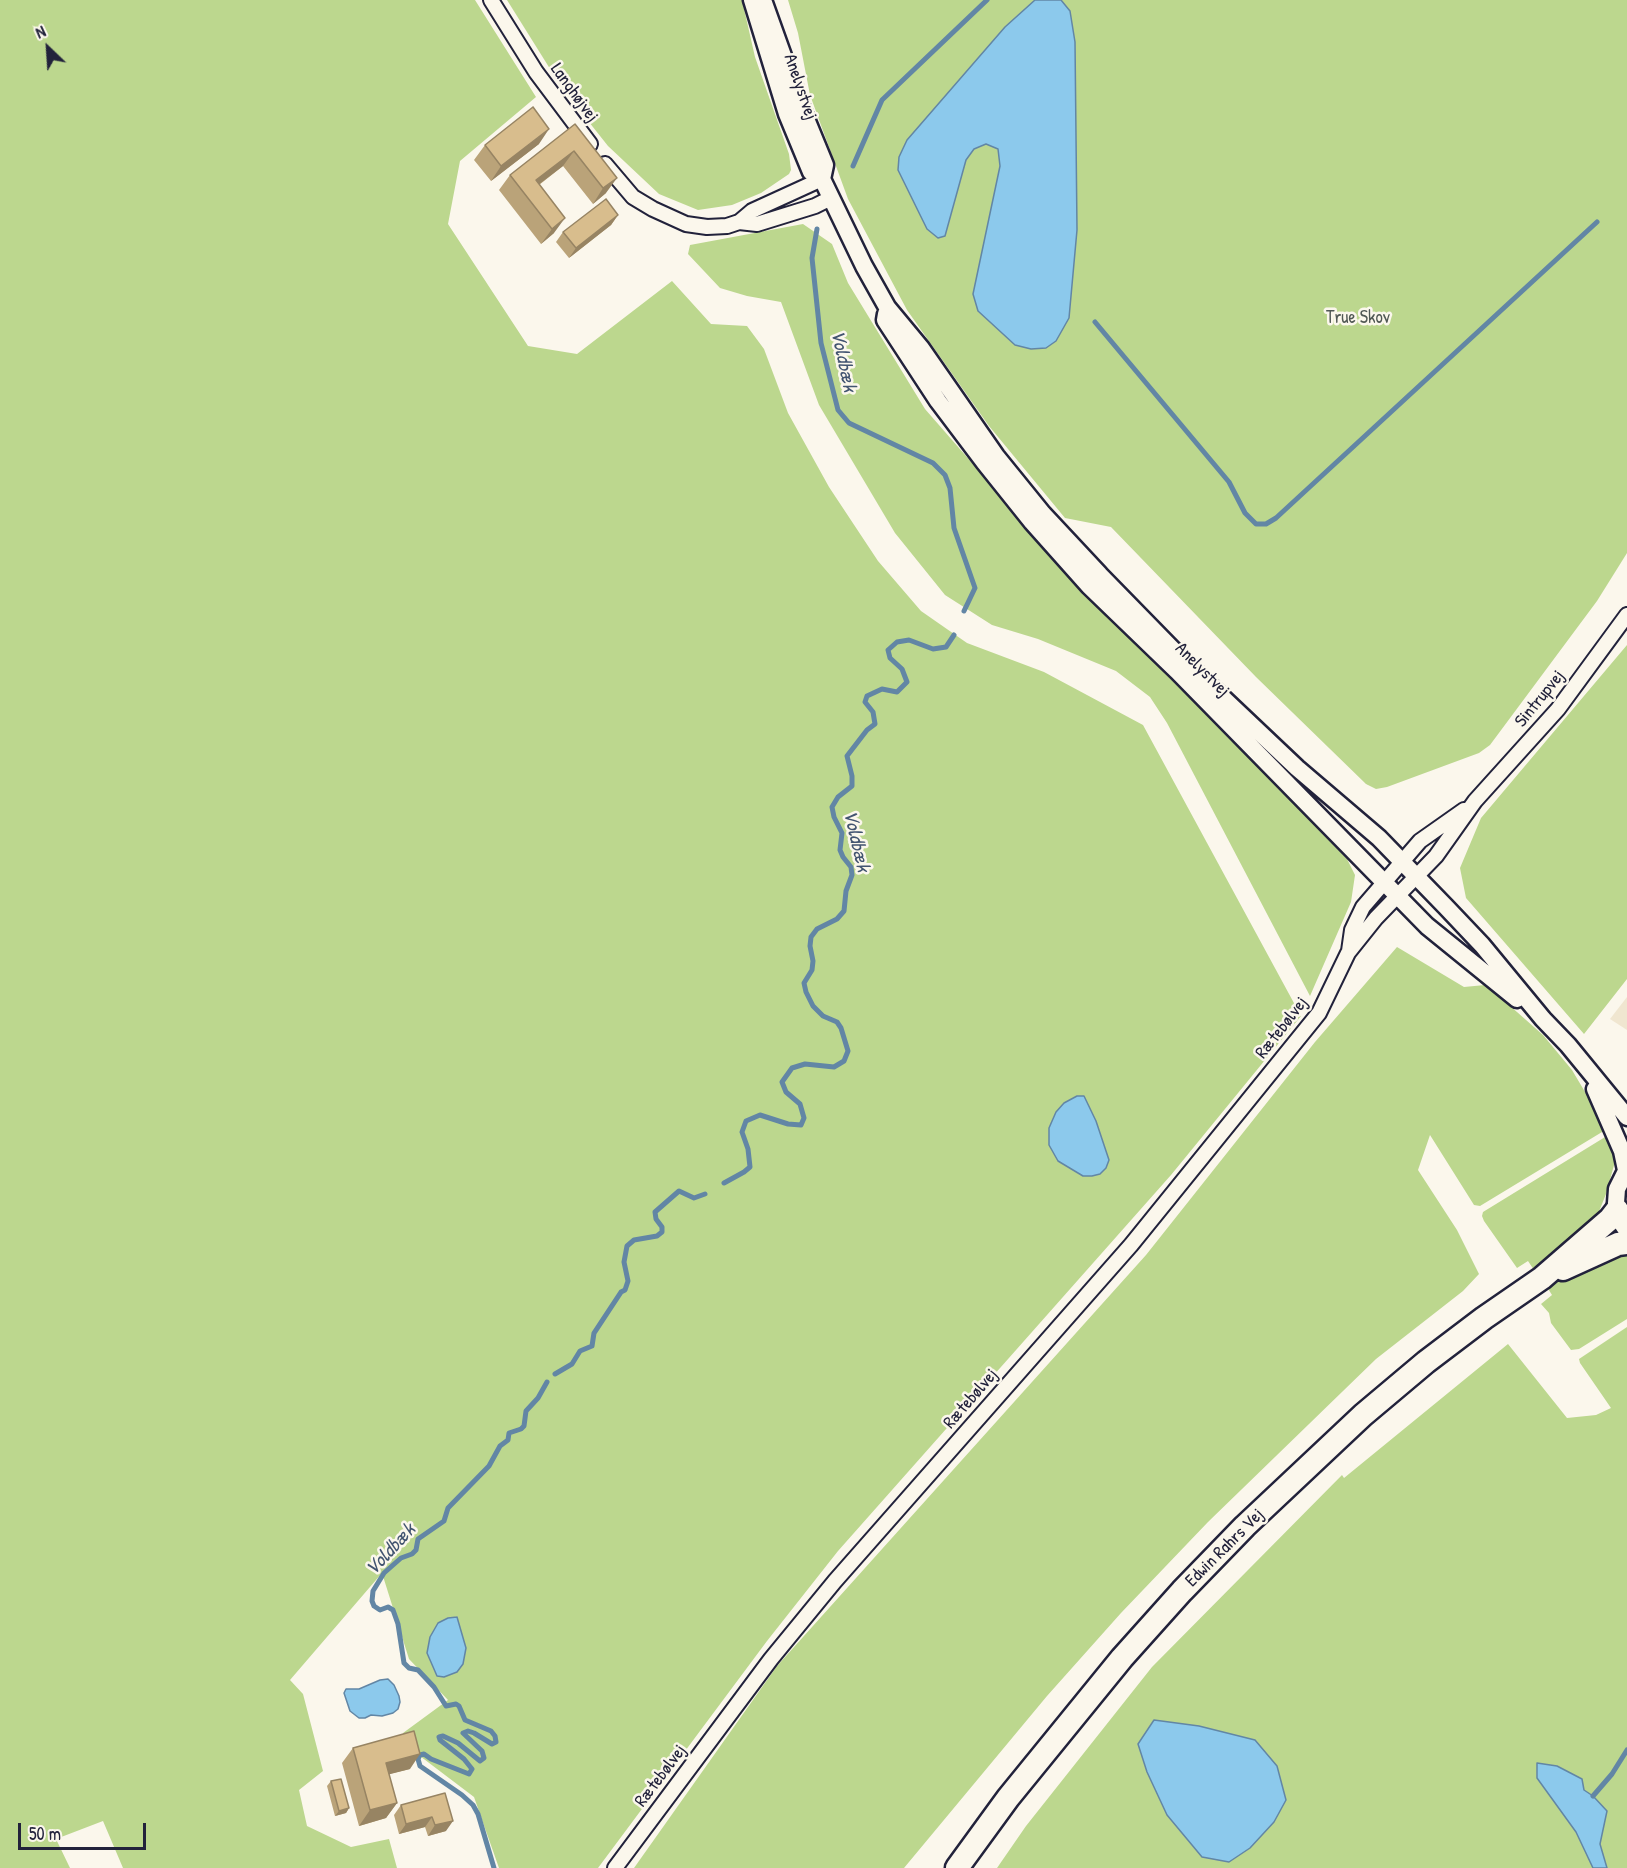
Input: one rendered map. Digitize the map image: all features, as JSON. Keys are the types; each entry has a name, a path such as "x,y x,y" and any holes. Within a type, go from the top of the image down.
{"highway":[{"path":"1542,1278 1610,1219 1617,1210"},
{"path":"1542,1278 1618,1244 1627,1243"},
{"name":"Edwin Rahrs Vej","path":"957,1868 1008,1798 1122,1658 1245,1526 1354,1423 1426,1362 1542,1278"}],"street":[{"name":"Langhøjvej","path":"491,0 536,72 614,177 633,197 653,209 686,224 707,227 727,226 739,222 752,211 822,179"},
{"name":"Anelystvej","path":"752,0 787,114 811,172 822,179 864,266 887,307 921,348 996,456 1043,514 1186,663 1253,728 1379,838 1482,945 1627,1117"},
{"name":"Anelystvej","path":"763,0 802,109 825,165 822,179"},
{"name":"Langhøjvej","path":"739,222 757,224 815,206 831,198"},
{"name":"Anelystvej","path":"887,307 885,320 938,401 1039,530 1089,586 1177,671 1397,896 1436,933 1543,1019"},
{"name":"Sintrupvej","path":"1397,896 1436,856 1475,801 1558,708 1627,615"},
{"name":"Sintrupvej","path":"1384,883 1420,841 1475,801"},
{"name":"Rætebølvej","path":"1348,953 1352,930 1363,907 1384,883"},
{"name":"Rætebølvej","path":"615,1868 771,1659 835,1581 1131,1245 1313,1021 1348,953 1397,896"},
{"name":"Anelystvej","path":"1586,1069 1614,1129 1627,1170"},
{"path":"1627,1170 1617,1189 1617,1210 1627,1232"}],"shaded area":[{"path":"1627,997 1627,1030 1610,1019"}],"green space":[{"path":"0,0 475,0 536,97 460,161 448,224 528,346 577,354 672,281 711,324 747,326 764,349 788,413 829,487 878,561 921,611 967,643 1044,672 1143,725 1301,1016 1171,1175 838,1551 767,1641 598,1868 499,1868 474,1797 412,1750 403,1733 448,1700 409,1659 382,1573 290,1680 303,1694 323,1771 299,1790 307,1826 351,1847 389,1839 397,1868 123,1868 103,1821 56,1839 70,1868 0,1868"},
{"path":"507,0 742,0 755,57 789,154 791,170 789,174 761,193 732,205 698,210 659,194 608,146 562,88"},
{"name":"True Skov","path":"788,0 1627,0 1627,553 1597,601 1490,745 1479,753 1387,787 1376,789 1366,784 1256,677 1111,527 1065,518 989,426 907,310 848,199 810,95 798,33"},
{"path":"803,224 832,244 848,283 925,409 1088,596 1172,675 1347,859 1355,875 1351,902 1310,996 1167,723 1150,697 1116,671 1038,639 992,625 945,595 895,533 819,405 781,302 720,288 688,254 690,245"},
{"path":"1627,645 1627,979 1584,1034 1466,898 1460,868 1481,818"},
{"path":"1397,947 1464,987 1485,985 1517,1012 1543,1035 1572,1070 1607,1129 1480,1206 1474,1205 1430,1135 1418,1170 1457,1230 1479,1274 1463,1291 1376,1359 1208,1522 1121,1613 1047,1696 904,1868 634,1868 777,1666 1146,1255 1315,1042"},
{"path":"1610,1134 1616,1158 1606,1194 1594,1224 1534,1270 1528,1261 1517,1268 1484,1221 1483,1212"},
{"path":"1627,1251 1627,1319 1579,1349 1571,1350 1551,1323 1549,1313 1541,1304 1552,1295 1547,1287 1596,1260"},
{"path":"1627,1327 1627,1868 997,1868 1026,1826 1152,1667 1342,1475 1344,1478 1508,1344 1567,1418 1596,1415 1611,1408 1579,1359"}],"water":[{"path":"1035,0 1061,0 1070,11 1075,42 1077,230 1069,318 1056,341 1046,348 1031,349 1015,345 978,311 973,294 1000,166 998,149 986,144 974,149 966,160 945,236 938,238 927,229 898,170 899,157 907,140 1005,27"},
{"path":"1077,1096 1084,1096 1096,1121 1109,1160 1106,1168 1100,1174 1092,1176 1083,1176 1058,1161 1049,1145 1049,1128 1056,1112 1064,1103"},
{"path":"457,1617 466,1648 463,1664 457,1672 444,1677 437,1676 427,1653 430,1637 438,1623"},
{"path":"388,1679 399,1696 398,1709 382,1716 371,1715 365,1718 359,1718 350,1711 344,1693 346,1689 359,1689"},
{"path":"1154,1720 1199,1726 1255,1740 1277,1766 1286,1800 1274,1822 1250,1848 1229,1862 1202,1857 1167,1815 1147,1772 1138,1744"},
{"path":"1537,1763 1557,1766 1582,1779 1584,1790 1607,1811 1600,1844 1607,1868 1593,1868 1576,1832 1537,1778"}],"building":[{"path":"533,107 549,129 501,166 485,145"},
{"path":"575,124 617,178 603,188 574,151 536,180 565,218 552,229 510,175"},
{"path":"606,199 618,215 576,248 563,232"},
{"path":"414,1731 420,1754 386,1763 397,1803 370,1810 353,1748"},
{"path":"341,1779 349,1808 339,1811 331,1781"},
{"path":"445,1793 453,1821 435,1825 432,1817 406,1824 401,1805"}],"waterway":[{"name":"Voldbæk","path":"853,166 882,100 987,0"},
{"path":"1095,322 1229,482 1245,513 1256,524 1266,524 1276,518 1597,222"},
{"name":"Voldbæk","path":"817,229 812,258 821,343 838,410 849,423 933,463 945,475 950,488 954,528 975,588 964,611"},
{"name":"Voldbæk","path":"724,1183 750,1167 748,1149 742,1132 746,1121 760,1115 788,1124 801,1125 804,1118 800,1104 786,1092 782,1082 792,1068 805,1064 834,1067 844,1061 848,1051 841,1028 837,1022 823,1016 813,1006 804,983 812,970 811,937 817,929 837,919 844,911 846,891 852,875 851,867 840,850 842,833 832,807 838,797 852,786 847,756 867,730 875,724 873,712 865,702 867,696 882,689 897,692 907,682 902,669 890,658 888,650 897,642 909,640 933,649 946,647 954,635"},
{"name":"Voldbæk","path":"555,1374 572,1364 580,1351 592,1346 594,1333 621,1292 625,1290 628,1281 624,1262 627,1246 634,1240 657,1236 662,1232 655,1212 679,1191 694,1198 705,1194"},
{"name":"Voldbæk","path":"494,1868 478,1814 473,1805 420,1766 418,1759 424,1754 469,1774 472,1769 464,1759 439,1737 443,1736 458,1743 480,1761 484,1758 482,1751 463,1733 468,1731 474,1733 492,1744 496,1742 495,1736 491,1731 465,1720 456,1704 446,1706 434,1687 418,1670 409,1668 404,1663 398,1624 393,1610 388,1607 380,1610 374,1606 373,1591 384,1573 401,1558 416,1550 418,1539 444,1521 448,1508 489,1466 500,1446 508,1440 509,1433 524,1426 526,1411 538,1398 547,1382"},
{"path":"1593,1796 1612,1774 1627,1750"}]}
